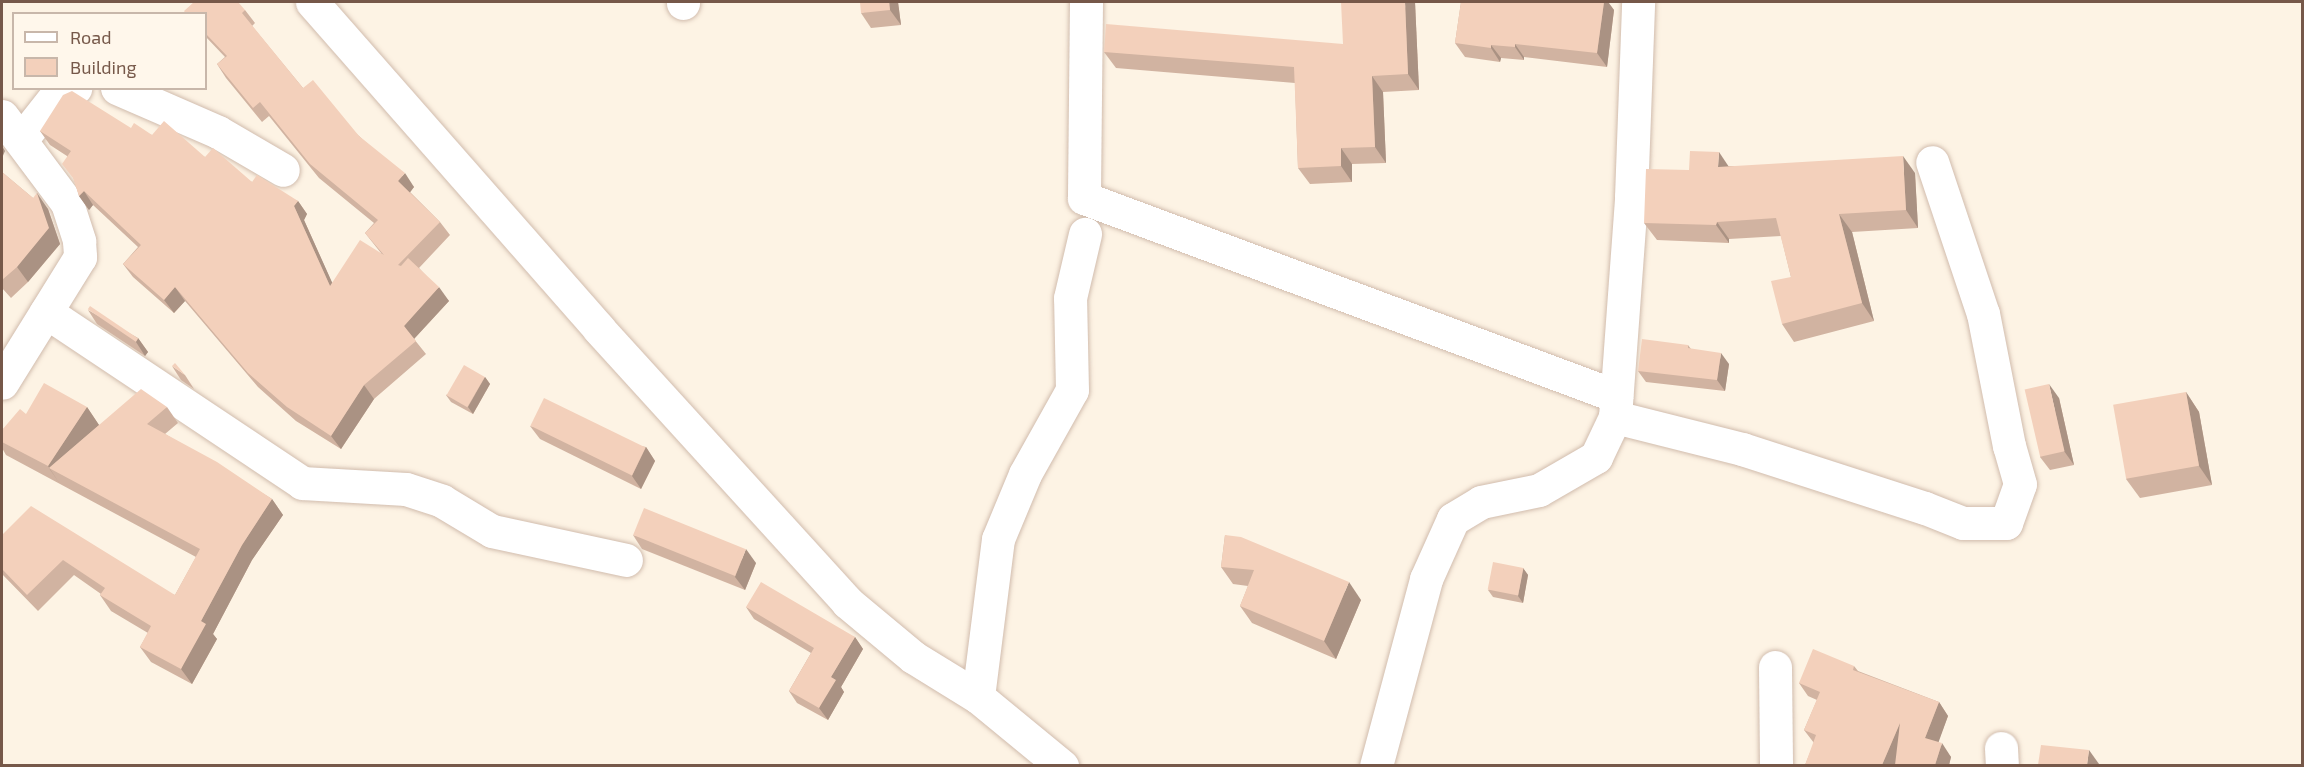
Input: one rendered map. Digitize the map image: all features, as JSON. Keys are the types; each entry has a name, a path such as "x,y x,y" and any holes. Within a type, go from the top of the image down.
{"street":[{"path":"312,2 599,329 847,602 913,657 978,697 1062,765"},
{"path":"1086,2 1084,198 1616,406 1925,508 1963,523 2006,523 2020,484 2009,446 1983,314 1932,162"},
{"path":"1376,765 1426,579 1453,519 1481,501 1539,490 1596,457 1616,406 1631,196 1638,2"},
{"path":"2,383 80,257 79,241 68,203 11,128 58,93 68,90"},
{"path":"122,90 218,132 283,170"},
{"path":"978,697 998,539 1025,474 1072,390 1071,298 1085,234"},
{"path":"46,312 302,483 406,489 442,501 492,531 626,560"},
{"path":"1775,667 1776,765"}],"building":[{"path":"194,2 238,2 245,10 242,13 303,88 313,80 359,136 405,173 398,181 440,222 398,265 401,266 408,258 439,287 404,326 416,341 364,385 331,436 287,407 248,373 175,287 164,300 123,264 141,245 84,191 79,196 73,178 62,164 71,151 40,131 63,95 72,91 131,128 134,123 152,135 164,121 205,157 213,148 252,182 257,175 298,201 294,206 330,286 360,240 384,255 365,233 378,220 310,164 260,102 253,108 217,64 227,56 207,35 207,12 184,11"},
{"path":"860,2 889,2 890,10 861,13"},
{"path":"1341,2 1405,2 1408,74 1372,76 1375,147 1341,148 1341,166 1298,168 1294,67 1104,52 1106,24 1343,44"},
{"path":"1461,2 1604,2 1597,53 1515,44 1515,47 1491,45 1491,48 1455,43"},
{"path":"1690,151 1719,152 1718,167 1903,156 1906,210 1839,214 1862,303 1782,324 1771,281 1791,277 1776,218 1717,222 1716,225 1644,223 1646,169 1689,170"},
{"path":"2,172 33,198 37,193 49,228 17,267 2,280"},
{"path":"90,306 138,338 136,342 88,309"},
{"path":"1642,339 1688,345 1688,348 1721,353 1717,380 1638,371"},
{"path":"175,363 185,375 172,366"},
{"path":"464,365 485,377 467,407 446,395"},
{"path":"44,383 87,407 48,466 2,442 2,430 20,409 26,414"},
{"path":"2049,384 2065,451 2040,457 2025,390"},
{"path":"141,389 167,407 147,424 217,462 272,499 242,545 201,621 206,624 181,669 140,647 151,626 100,595 105,588 63,560 27,595 2,569 2,535 31,506 175,595 200,549 49,468"},
{"path":"2186,392 2199,466 2126,479 2113,405"},
{"path":"544,398 646,448 632,475 530,426"},
{"path":"644,508 746,549 735,576 633,535"},
{"path":"1225,535 1241,537 1349,582 1324,641 1240,606 1254,570 1221,567"},
{"path":"1493,562 1523,568 1518,595 1488,589"},
{"path":"761,582 855,637 831,677 836,680 819,708 789,691 814,648 746,607"},
{"path":"1813,649 1854,666 1853,670 1939,702 1925,738 1942,743 1935,765 1895,765 1900,723 1882,765 1805,765 1816,735 1804,730 1820,692 1799,683"},
{"path":"2041,745 2089,750 2087,765 2038,765"}]}
